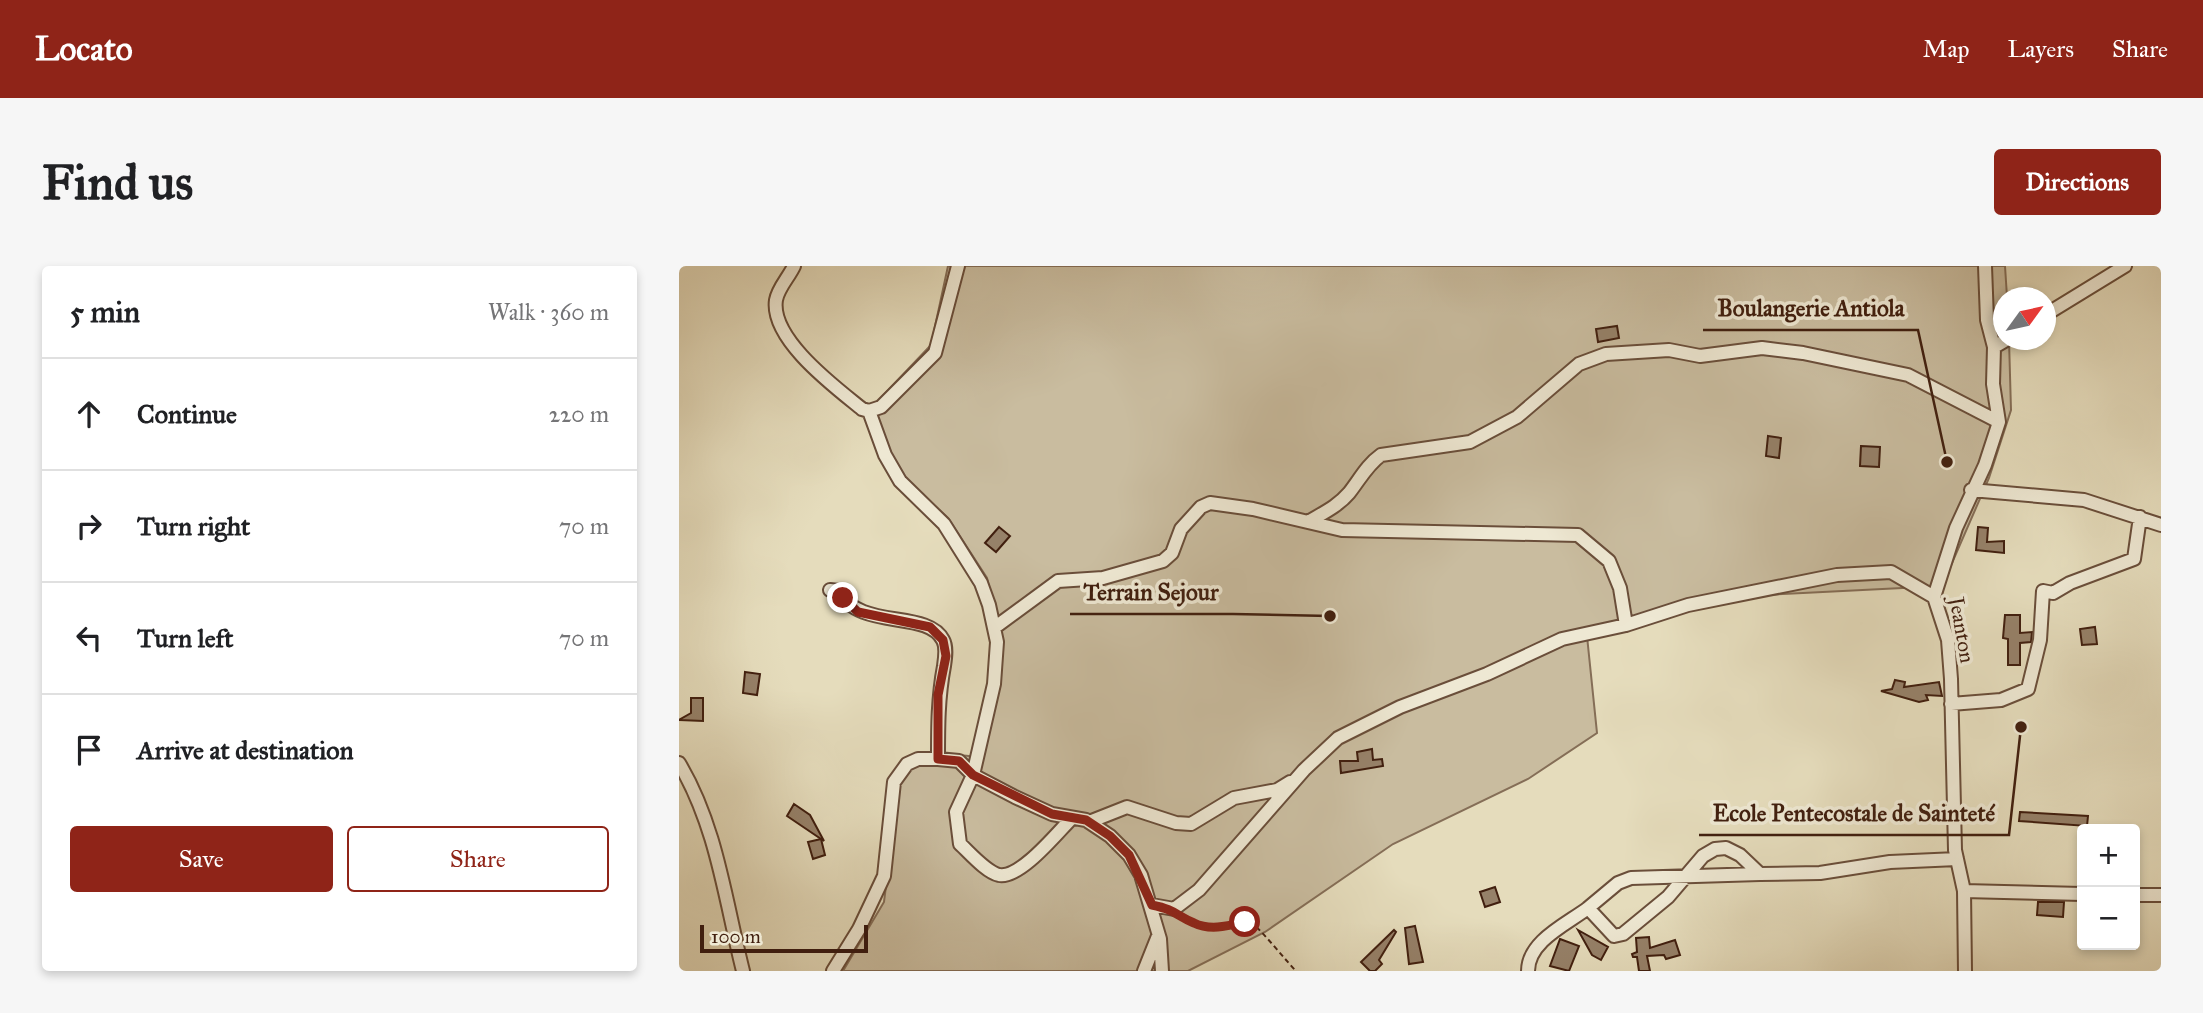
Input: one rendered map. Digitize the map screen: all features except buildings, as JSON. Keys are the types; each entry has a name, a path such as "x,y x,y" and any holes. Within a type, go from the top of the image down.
{"street":[{"path":"795,266 776,299 778,316 813,369 862,409 869,411 881,407 935,353 958,266"},
{"name":"Jeanton","path":"1985,266 1987,320 1993,343"},
{"path":"2056,309 2125,266"},
{"path":"1308,522 1334,507 1349,492 1370,463 1381,455 1470,442 1493,432 1517,417 1579,364 1605,354 1669,350 1700,356 1762,348 1803,353 1908,375 1999,422"},
{"name":"Jeanton","path":"1965,971 1964,891 1957,859 1948,640 1934,597 1971,490 1985,465 1999,422 1993,384 1994,350"},
{"path":"869,411 885,455 900,481 944,524 975,572 989,606 997,642 994,684 973,775 956,812 960,844 995,874 1003,876 1021,869 1071,819"},
{"path":"1971,490 2084,500 2161,525"},
{"path":"994,628 1058,581 1103,578 1164,561 1172,553 1181,529 1201,507 1210,503 1342,530 1578,535 1609,561 1620,588 1626,625"},
{"path":"1951,704 2001,701 2028,689 2040,640 2043,591 2053,593 2070,583 2134,559 2140,517"},
{"path":"1152,905 1174,909 1199,890 1338,738 1400,706 1487,674 1562,639 1626,625 1688,605 1837,575 1892,572 1934,597"},
{"path":"830,590 839,591 858,612 930,627 943,640 946,656 938,695 938,759"},
{"path":"832,971 859,929 884,876 894,782 907,764 918,759 959,761 973,775 1034,806 1071,819 1089,822 1110,836 1129,855 1152,905 1159,933 1163,971"},
{"path":"679,763 706,818 717,853 743,971"},
{"path":"1089,822 1127,807 1176,823 1191,824 1234,798 1277,790 1296,781"},
{"path":"1588,908 1614,936 1623,934 1668,897 1710,851 1726,848 1740,855 1759,874"},
{"path":"1528,971 1532,954 1538,945 1624,880 1820,873 1890,862 1957,859"},
{"path":"1964,891 2077,894"},
{"path":"2140,895 2161,895"},
{"path":"1144,971 1159,933"}],"path":[{"path":"1174,909 1195,924 1217,928 1245,922 1257,927 1296,971"}],"shaded area":[{"path":"948,266 2005,266 2006,287 1993,287 1993,350 2009,350 2011,410 1989,478 1942,586 1765,595 1701,607 1587,636 1597,733 1528,779 1393,844 1265,932 1188,971 843,971 884,902 899,783 915,764 924,759 945,755 980,757 1000,635 987,578 948,518 898,472 873,406 931,345"}],"place":[{"name":"Boulangerie Antiola","path":"1947,462"},
{"name":"Terrain Sejour","path":"1330,616"},
{"name":"Ecole Pentecostale de Sainteté","path":"2021,727"}],"route":[{"path":"843,598 858,612 930,627 943,640 946,656 938,695 938,759 959,761 973,775 1015,797 1052,814 1086,820 1110,836 1129,855 1141,875 1152,905 1174,909 1195,924 1217,928 1245,922"}]}
